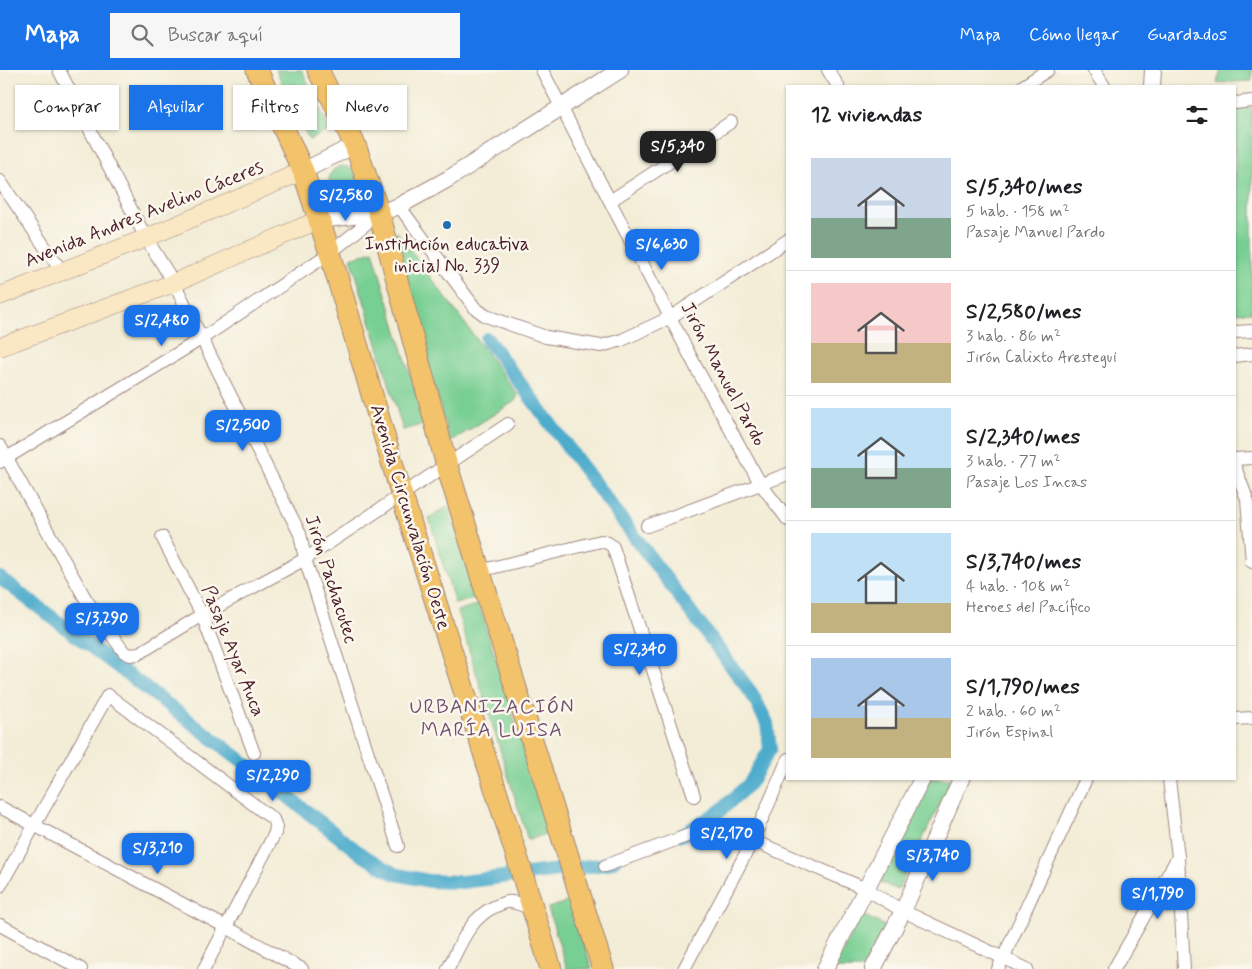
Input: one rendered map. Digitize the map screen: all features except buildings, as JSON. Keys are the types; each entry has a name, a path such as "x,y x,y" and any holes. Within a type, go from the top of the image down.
{"highway":[{"name":"Avenida Circunvalación Oeste","path":"257,70 303,171 330,253 402,496 552,969"},
{"path":"318,70 389,210 447,466 603,969"}],"main road":[{"name":"Avenida Andres Avelino Cáceres","path":"0,296 146,238 303,171"},
{"path":"0,347 174,283 318,220"}],"street":[{"name":"Jirón Pachacutec","path":"59,70 146,238 174,283 300,534 305,559 398,846"},
{"name":"Jirón Manuel Pardo","path":"542,70 698,371 760,484 786,517"},
{"path":"3,460 201,339 330,253 389,210 448,178 620,70"},
{"path":"828,70 837,85"},
{"path":"1025,85 1048,70"},
{"path":"1094,70 1103,85"},
{"path":"1152,85 1153,70"},
{"path":"1236,103 1252,101"},
{"path":"610,201 731,122"},
{"path":"303,171 356,146"},
{"path":"0,181 62,272"},
{"path":"318,220 389,210"},
{"path":"389,210 475,308 486,316 546,337 601,346 622,340 671,317 786,241"},
{"path":"1236,332 1252,331"},
{"path":"1236,356 1252,354"},
{"path":"0,446 3,460 85,598 124,652 130,655 138,654 202,615 305,559 508,424"},
{"path":"1236,459 1252,458"},
{"path":"1236,470 1247,499 1252,562"},
{"path":"647,526 786,475"},
{"name":"Pasaje Ayar Auca","path":"162,537 202,615 254,753"},
{"path":"479,571 601,541 613,547 694,796"},
{"path":"0,886 108,695 273,819 276,827 276,833 204,969"},
{"path":"1236,719 1252,718"},
{"path":"684,969 753,840 786,764"},
{"path":"825,969 921,780"},
{"path":"873,969 903,911 961,780"},
{"path":"1000,964 1086,780"},
{"path":"1169,780 1178,857 1184,969"},
{"path":"0,807 302,969"},
{"path":"605,866 711,826 726,829 866,889 1000,964 1027,969"},
{"path":"1114,969 1178,857"},
{"path":"448,969 470,926 480,916 492,908 507,902 531,903"},
{"path":"0,925 81,969"}],"green space":[{"path":"276,70 302,70 309,85 283,85"},
{"path":"1221,70 1252,70 1252,81 1217,83"},
{"path":"317,102 327,124 327,130 330,130 309,140 304,130 317,130"},
{"path":"1252,107 1252,312 1236,313 1236,108"},
{"path":"343,166 353,170 357,180 353,190 343,194 333,190 329,180 333,170"},
{"path":"397,232 518,395 515,401 450,442 392,235"},
{"path":"373,251 425,424 403,430 351,258"},
{"path":"448,506 477,598 455,604 429,518"},
{"path":"479,604 549,833 528,840 457,611"},
{"path":"930,780 952,780 898,890 880,882"},
{"path":"570,901 592,969 567,969 548,908"},
{"path":"861,914 885,926 864,969 834,969"}],"waterway":[{"path":"487,339 752,694 767,723 770,749 750,783 720,811 682,835"},
{"path":"0,578 245,763 362,855 395,874 429,881 462,882 606,864 615,860"}],"place":[{"name":"Institución educativa inicial No. 339","path":"447,225"}],"district":[{"name":"URBANIZACIÓN MARÍA LUISA","path":"492,718"}]}
